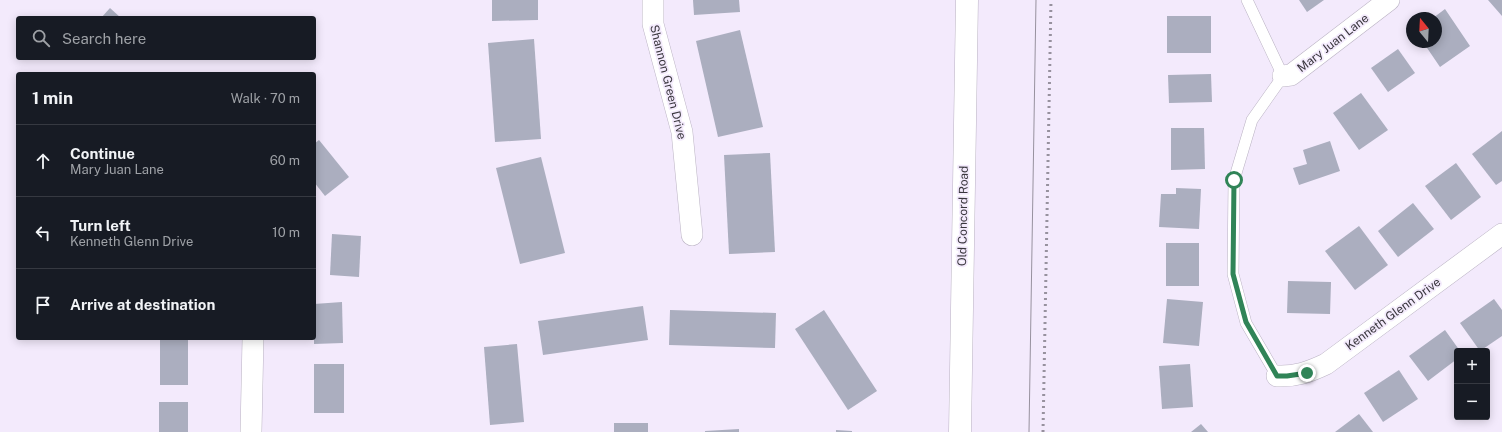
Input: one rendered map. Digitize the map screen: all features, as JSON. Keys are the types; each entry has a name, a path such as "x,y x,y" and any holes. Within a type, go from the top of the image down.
{"street":[{"name":"Shannon Green Drive","path":"653,0 652,24 682,132 692,235"},
{"name":"Old Concord Road","path":"960,432 967,0"},
{"name":"Mary Juan Lane","path":"1283,76 1291,75 1389,0"},
{"name":"Kenneth Glenn Drive","path":"1277,376 1307,373 1326,364 1502,234"},
{"path":"251,432 252,340"}],"lane":[{"path":"1247,0 1283,76"},
{"name":"Mary Juan Lane","path":"1277,376 1246,322 1233,274 1234,180 1252,120 1283,76"}],"building":[{"path":"492,0 538,0 538,20 492,21"},
{"path":"693,0 739,0 740,12 694,15"},
{"path":"1299,0 1324,0 1307,12"},
{"path":"1488,0 1502,0 1502,16"},
{"path":"110,8 119,16 103,16"},
{"path":"1445,9 1470,46 1440,67 1427,48 1442,48 1441,12"},
{"path":"1167,16 1211,16 1211,53 1167,53"},
{"path":"740,30 763,127 718,137 696,41"},
{"path":"534,39 541,139 495,142 488,43"},
{"path":"1398,49 1415,73 1388,92 1371,68"},
{"path":"1211,74 1212,102 1169,103 1168,75"},
{"path":"1361,93 1388,130 1359,150 1333,113"},
{"path":"1171,128 1204,128 1205,169 1171,170"},
{"path":"1502,131 1502,181 1496,185 1472,154"},
{"path":"319,140 349,177 325,196 316,185 316,142"},
{"path":"1330,141 1340,171 1299,185 1293,168 1307,164 1303,150"},
{"path":"770,153 775,252 729,254 724,155"},
{"path":"541,157 565,253 520,264 496,168"},
{"path":"1456,163 1481,197 1451,220 1425,186"},
{"path":"1176,188 1201,189 1199,229 1159,227 1161,194 1176,194"},
{"path":"1413,203 1434,229 1398,257 1378,231"},
{"path":"1359,226 1388,265 1355,290 1325,251"},
{"path":"332,234 361,236 359,277 330,275"},
{"path":"1166,243 1199,243 1199,286 1166,286"},
{"path":"1288,281 1331,282 1330,314 1287,313"},
{"path":"1167,299 1203,302 1199,346 1163,343"},
{"path":"1494,299 1502,310 1502,336 1484,348 1478,348 1460,323"},
{"path":"342,302 343,343 314,344 314,340 316,340 316,304"},
{"path":"643,306 648,340 543,355 538,321"},
{"path":"670,310 776,313 775,348 669,345"},
{"path":"824,310 877,391 848,410 795,329"},
{"path":"1445,330 1458,348 1454,348 1454,361 1428,381 1409,356"},
{"path":"160,340 188,340 188,385 160,385"},
{"path":"517,344 524,422 490,425 484,347"},
{"path":"314,364 344,364 344,413 314,413"},
{"path":"1190,364 1193,407 1162,409 1159,366"},
{"path":"1399,370 1418,399 1383,422 1364,393"},
{"path":"159,402 188,402 188,432 159,432"},
{"path":"1359,414 1373,432 1335,432"},
{"path":"614,423 648,423 648,432 614,432"},
{"path":"1201,424 1208,432 1191,432"},
{"path":"739,429 739,432 705,432 705,431"},
{"path":"836,430 852,431 852,432 836,432"}],"tram line":[{"path":"1029,432 1036,0"}],"railway":[{"path":"1043,432 1051,0"}],"route":[{"path":"1234,180 1233,274 1246,322 1277,376 1307,373"}]}
